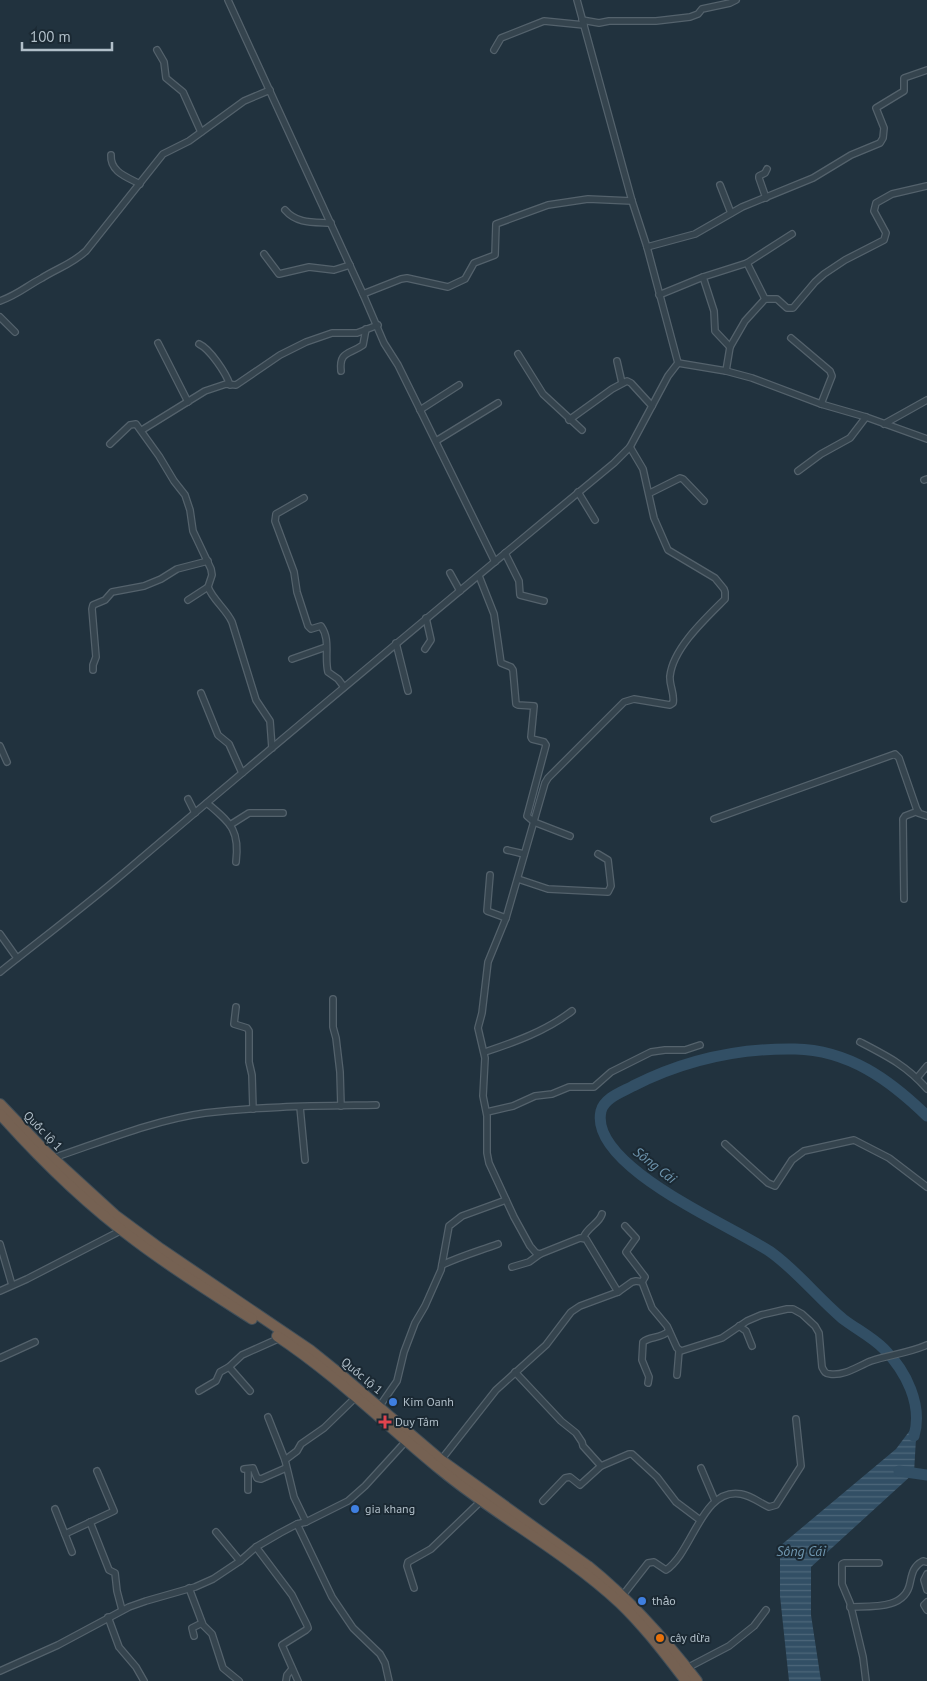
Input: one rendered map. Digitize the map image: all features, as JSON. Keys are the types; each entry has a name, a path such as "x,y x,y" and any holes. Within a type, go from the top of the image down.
{"highway":[{"name":"Quốc lộ 1","path":"0,1104 102,1204 139,1233 314,1353 380,1407 441,1470 481,1501 559,1555 620,1603 649,1634 686,1681"},
{"name":"Quốc lộ 1","path":"0,1114 57,1173 102,1215 158,1257 280,1338 409,1437 588,1566 623,1595 646,1619 697,1681"}],"street":[{"path":"228,0 364,294 384,343 396,360 495,562"},
{"path":"577,0 678,362"},
{"path":"494,50 501,38 544,21 599,23 609,21 656,21 690,17 696,15 702,9 730,4 736,0"},
{"path":"157,50 164,62 166,78 183,92 201,132"},
{"path":"647,247 688,237 730,213 813,178 851,155 880,143 883,138 884,128 876,108 904,91 904,78 927,70"},
{"path":"0,301 16,295 43,277 79,258 92,245 163,154 189,141 244,101 271,93"},
{"path":"111,155 111,161 115,170 140,184"},
{"path":"766,198 759,176 765,173 767,168"},
{"path":"720,185 730,213"},
{"path":"726,371 730,347 745,320 765,299 777,298 789,309 795,307 824,274 845,260 884,240 886,233 874,211 876,203 892,194 927,186"},
{"path":"364,294 400,279 407,278 444,288 463,281 467,277 472,265 477,261 495,255 496,224 533,209 588,199 632,201"},
{"path":"285,210 298,220 331,223"},
{"path":"659,295 703,276 748,264 792,234"},
{"path":"264,254 278,274 309,267 334,270 350,265"},
{"path":"748,264 765,299"},
{"path":"703,276 713,306 715,331 730,347"},
{"path":"0,318 15,332"},
{"path":"142,430 205,392 223,385 236,385 280,355 306,342 328,334 354,334 378,325"},
{"path":"341,371 340,361 342,357 363,345 366,330"},
{"path":"790,338 830,371 832,376 821,404"},
{"path":"158,344 188,402"},
{"path":"199,344 204,346 210,353 226,375 230,385"},
{"path":"518,354 543,394 582,430"},
{"path":"617,360 622,383"},
{"path":"678,362 726,371 927,439"},
{"path":"0,972 133,866 396,643 614,463 630,447 668,376 678,362"},
{"path":"569,420 627,381 652,406"},
{"path":"420,410 459,385"},
{"path":"884,424 927,400"},
{"path":"436,441 498,403"},
{"path":"798,471 821,454 850,438 866,417"},
{"path":"110,444 132,424 136,424 142,430 185,495 190,510 193,531 212,572 208,587 228,613 232,622 256,700 270,721 272,748"},
{"path":"540,1254 534,1250 527,1240 506,1200 488,1158 487,1112 482,1096 485,1052 478,1032 478,1024 482,1013 488,962 506,918 518,878 522,853 531,820 548,778 624,702 634,699 673,703 670,677 672,666 691,634 726,596 724,589 716,578 668,550 654,518 643,469 630,447"},
{"path":"650,494 680,478 704,501"},
{"path":"578,492 595,520"},
{"path":"304,498 274,517 294,572 297,592 308,626 311,629 319,626 322,628 327,640 328,672 338,679 344,687"},
{"path":"505,553 519,581 520,594 544,601"},
{"path":"93,670 96,657 93,605 105,600 112,592 144,586 161,579 177,569 208,561"},
{"path":"450,573 460,592"},
{"path":"479,576 494,614 501,664 511,667 512,670 516,704 534,706 531,737 532,739 544,742 546,745 527,813 531,820 570,836"},
{"path":"188,600 208,587"},
{"path":"425,649 431,640 426,618"},
{"path":"396,643 408,691"},
{"path":"292,659 326,647"},
{"path":"201,693 218,734 229,744 242,773"},
{"path":"0,746 7,762"},
{"path":"714,819 895,754 899,758 918,811 920,814 927,816"},
{"path":"188,799 195,813"},
{"path":"207,803 230,825 238,844 236,862"},
{"path":"904,899 903,819 905,816 918,811"},
{"path":"230,825 248,813 283,813"},
{"path":"507,850 522,853"},
{"path":"518,878 548,889 608,892 612,886 608,860 598,854"},
{"path":"490,875 487,911 506,918"},
{"path":"0,934 17,958"},
{"path":"333,999 333,1027 336,1036 340,1072 341,1106"},
{"path":"236,1007 234,1024 248,1028 249,1031 249,1062 252,1075 253,1109"},
{"path":"485,1052 523,1039 563,1018 572,1011"},
{"path":"860,1042 894,1059 927,1089"},
{"path":"487,1112 512,1106 535,1096 552,1094 569,1087 594,1087 611,1072 651,1052 685,1050 700,1045"},
{"path":"917,1078 927,1066"},
{"path":"53,1158 152,1126 206,1113 253,1109 376,1105"},
{"path":"300,1107 305,1160"},
{"path":"725,1144 768,1183 774,1186 792,1160 804,1151 854,1140 889,1158 927,1187"},
{"path":"380,1407 397,1381 404,1352 415,1323 425,1306 442,1265 446,1233 449,1226 453,1221 462,1216 506,1200"},
{"path":"583,1238 586,1230 601,1219 602,1214"},
{"path":"625,1226 636,1238 626,1252 644,1277 642,1282 652,1308 664,1322 679,1350 677,1375"},
{"path":"0,1291 122,1230"},
{"path":"512,1267 529,1262 540,1254 576,1239 583,1238 588,1242 618,1292"},
{"path":"0,1244 12,1285"},
{"path":"442,1265 465,1254 476,1253 498,1244"},
{"path":"441,1460 496,1390 546,1345 574,1310 618,1292 636,1280 642,1282"},
{"path":"679,1350 683,1351 722,1338 739,1326 761,1315 787,1309 802,1314 817,1329 822,1367 826,1373 841,1374 871,1362 927,1345"},
{"path":"739,1326 746,1331 752,1346"},
{"path":"648,1383 649,1377 643,1362 643,1342 647,1339 663,1336 669,1331"},
{"path":"199,1392 216,1381 220,1372 229,1367 242,1355 280,1338"},
{"path":"0,1358 35,1342"},
{"path":"229,1367 250,1391"},
{"path":"515,1372 561,1421 576,1433 583,1446 601,1466"},
{"path":"285,1460 296,1452 300,1444 324,1428 356,1396"},
{"path":"268,1417 285,1460 294,1497 306,1522"},
{"path":"623,1595 648,1563 654,1562 664,1570 669,1568 690,1540 700,1520 715,1500 726,1494 742,1494 769,1507 776,1505 801,1466 796,1420"},
{"path":"0,1671 58,1645 122,1610 213,1579 240,1561 256,1547 297,1524 306,1522 348,1501 365,1486 409,1437"},
{"path":"543,1501 565,1478 570,1477 580,1485 601,1466 632,1454 657,1477 676,1502 700,1520"},
{"path":"248,1490 246,1469 253,1468 257,1478 260,1479 286,1468"},
{"path":"701,1468 715,1500"},
{"path":"65,1534 114,1511 96,1471"},
{"path":"414,1588 408,1562 431,1549 481,1501"},
{"path":"55,1509 72,1552"},
{"path":"90,1522 109,1570 115,1573 122,1610"},
{"path":"297,1524 332,1597 353,1628 380,1654 385,1663 389,1681"},
{"path":"216,1532 240,1561"},
{"path":"256,1547 292,1595 308,1628 282,1645 298,1681"},
{"path":"866,1681 863,1657 850,1606 842,1584 842,1564 857,1562 879,1563"},
{"path":"850,1606 894,1603 907,1592 912,1572 920,1562 927,1562"},
{"path":"927,1574 924,1580 927,1590"},
{"path":"189,1588 202,1623 206,1630 212,1634 223,1668 239,1681"},
{"path":"927,1602 924,1605 927,1610"},
{"path":"687,1668 729,1646 754,1626 766,1610"},
{"path":"108,1617 119,1646 136,1667 144,1681"},
{"path":"194,1636 192,1628 202,1623"},
{"path":"286,1681 287,1675 292,1669"}],"water":[{"name":"Sông Cái","path":"917,1421 914,1473 811,1567 811,1615 821,1681 789,1681 780,1596 780,1546 896,1449"}],"waterway":[{"name":"Sông Cái","path":"914,1436 916,1412 911,1389 906,1378 884,1349 843,1319 791,1268 772,1253 698,1211 640,1174 617,1153 603,1132 601,1111 606,1102 619,1093 672,1069 733,1053 795,1049 833,1055 867,1069 898,1090 927,1116"},
{"path":"899,1471 927,1475"}],"place":[{"name":"Kim Oanh","path":"393,1402"},
{"name":"Duy Tâm","path":"385,1422"},
{"name":"gia khang","path":"355,1509"},
{"name":"thảo","path":"642,1601"},
{"name":"cây dừa","path":"660,1638"}]}
